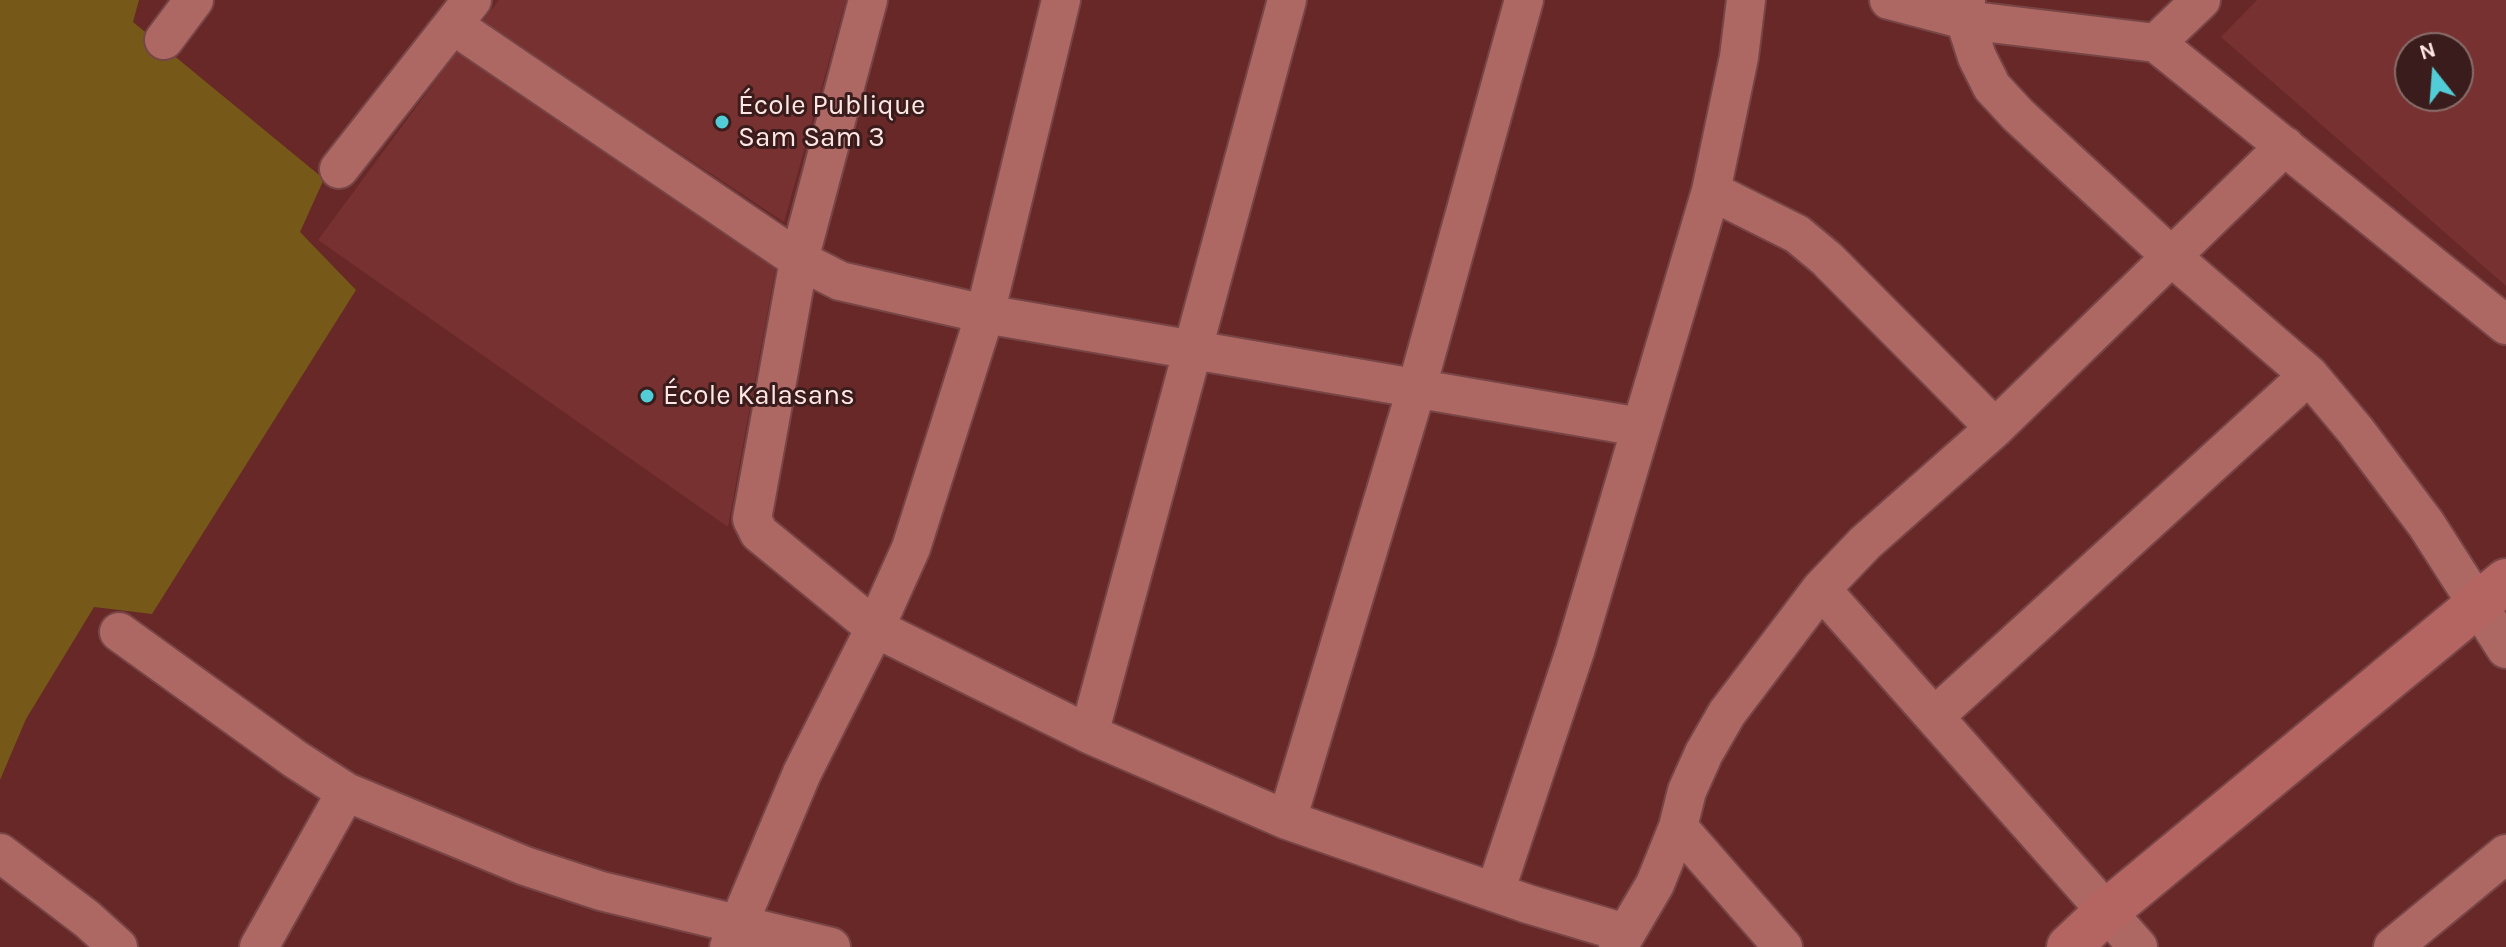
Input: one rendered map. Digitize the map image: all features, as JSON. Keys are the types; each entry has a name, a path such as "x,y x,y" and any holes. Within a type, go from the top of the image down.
{"street":[{"path":"164,40 194,0"},
{"path":"868,0 799,260 752,519 759,533 875,628 1089,734 1287,820 1495,892 1621,940 1655,884 1678,827 1687,791 1704,753 1727,713 1821,589 1865,543 1995,428 2285,146"},
{"path":"733,936 802,773 875,628 911,548 985,314 1061,0"},
{"path":"1089,734 1287,0"},
{"path":"1287,820 1417,387 1524,0"},
{"path":"1495,892 1575,651 1711,191 1739,57 1746,0"},
{"path":"1889,0 2156,43 2506,325"},
{"path":"2156,43 2201,0"},
{"path":"1966,10 1977,57 1992,87 2018,115 2172,257 2309,375 2426,524 2492,592 2506,649"},
{"path":"339,169 462,12 799,260 840,281 985,314 1640,427"},
{"path":"1711,191 1797,234 1995,428"},
{"path":"1935,716 2309,375"},
{"path":"1821,589 2138,947"},
{"path":"2069,947 2106,912 2492,592"},
{"path":"119,632 295,759 346,792 525,866 733,936 831,947"},
{"path":"259,947 346,792"},
{"path":"1678,827 1783,947"},
{"path":"0,853 87,919 118,947"},
{"path":"2393,947 2506,854"}],"shaded area":[{"path":"0,0 139,0 133,22 324,179 300,232 356,290 152,614 94,607 26,719 0,780"},
{"name":"École Publique Sam Sam 3","path":"499,0 846,0 784,222 482,22"},
{"path":"2257,0 2506,0 2506,286 2221,37"},
{"name":"École Kalasans","path":"459,49 776,266 728,527 318,240"}],"place":[{"name":"École Publique Sam Sam 3","path":"722,122"},
{"name":"École Kalasans","path":"647,396"}]}
